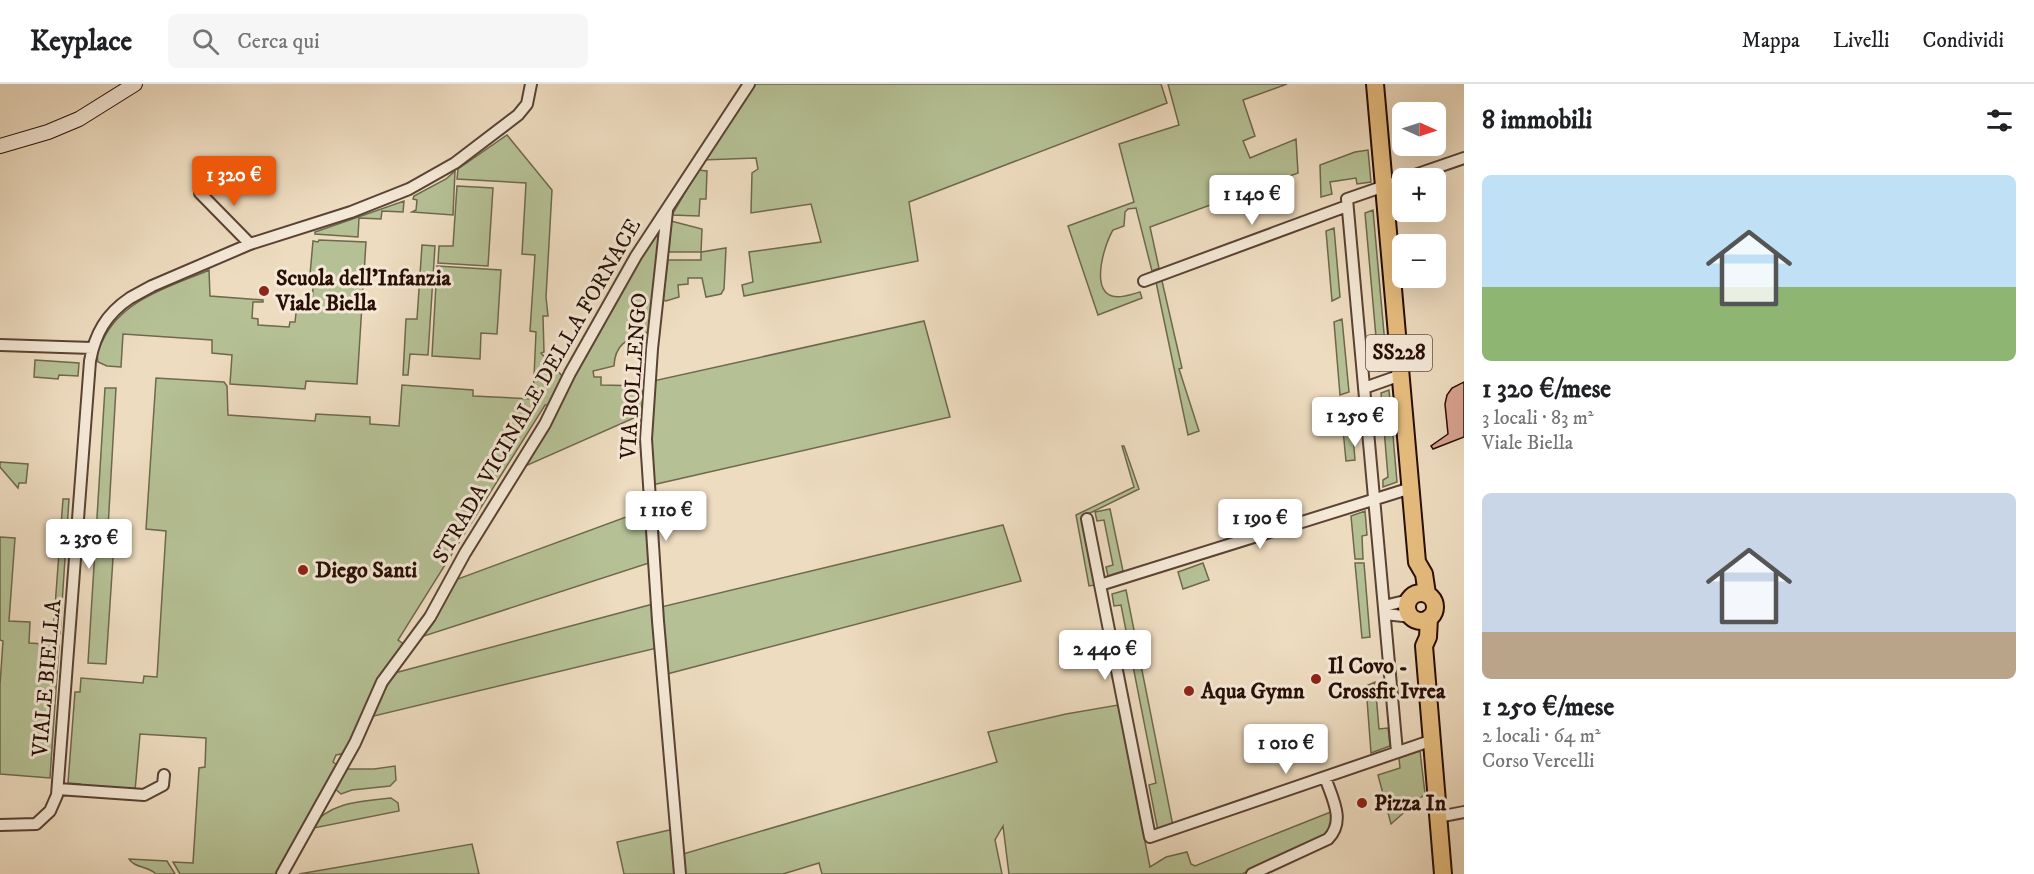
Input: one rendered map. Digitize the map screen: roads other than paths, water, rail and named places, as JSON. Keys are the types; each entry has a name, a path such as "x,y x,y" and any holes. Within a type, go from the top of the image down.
{"main road":[{"path":"0,146 48,132 79,118 135,84"},
{"name":"SS228","path":"1375,84 1411,488 1417,562 1413,574 1417,596"},
{"path":"1419,618 1434,613 1435,604 1417,596 1407,609 1419,618 1428,637 1424,646 1430,741 1443,874"}],"street":[{"name":"VIALE BIELLA","path":"58,788 92,348 96,335 119,305 152,286 250,244 388,199 432,177 518,115 527,104 531,84"},
{"name":"VIA BOLLENGO","path":"680,874 657,610 646,439 652,349 667,209 749,84"},
{"path":"1435,168 1464,158"},
{"path":"218,170 200,187 200,194 250,244"},
{"path":"1392,183 1347,199 1347,206 1397,752"},
{"path":"1144,280 1347,206"},
{"name":"STRADA VICINALE DELLA FORNACE","path":"282,874 355,743 382,682 430,617 465,553 545,424 636,256 667,209"},
{"path":"0,345 92,348"},
{"path":"1364,388 1401,375"},
{"path":"1100,585 1411,488"},
{"path":"1087,519 1150,837 1430,741"},
{"path":"1385,610 1417,596"},
{"path":"1385,610 1419,618"},
{"path":"0,825 36,824 54,805 58,788 144,795 163,785 164,775"},
{"path":"1252,874 1328,839 1335,831 1338,818 1325,777"},
{"path":"1438,817 1464,812"}],"place":[{"name":"Scuola dell'Infanzia Viale Biella","path":"264,291"},
{"name":"Diego Santi","path":"303,570"},
{"name":"Il Covo - Crossfit Ivrea","path":"1316,679"},
{"name":"Aqua Gymn","path":"1189,691"},
{"name":"Pizza In","path":"1362,803"}]}
